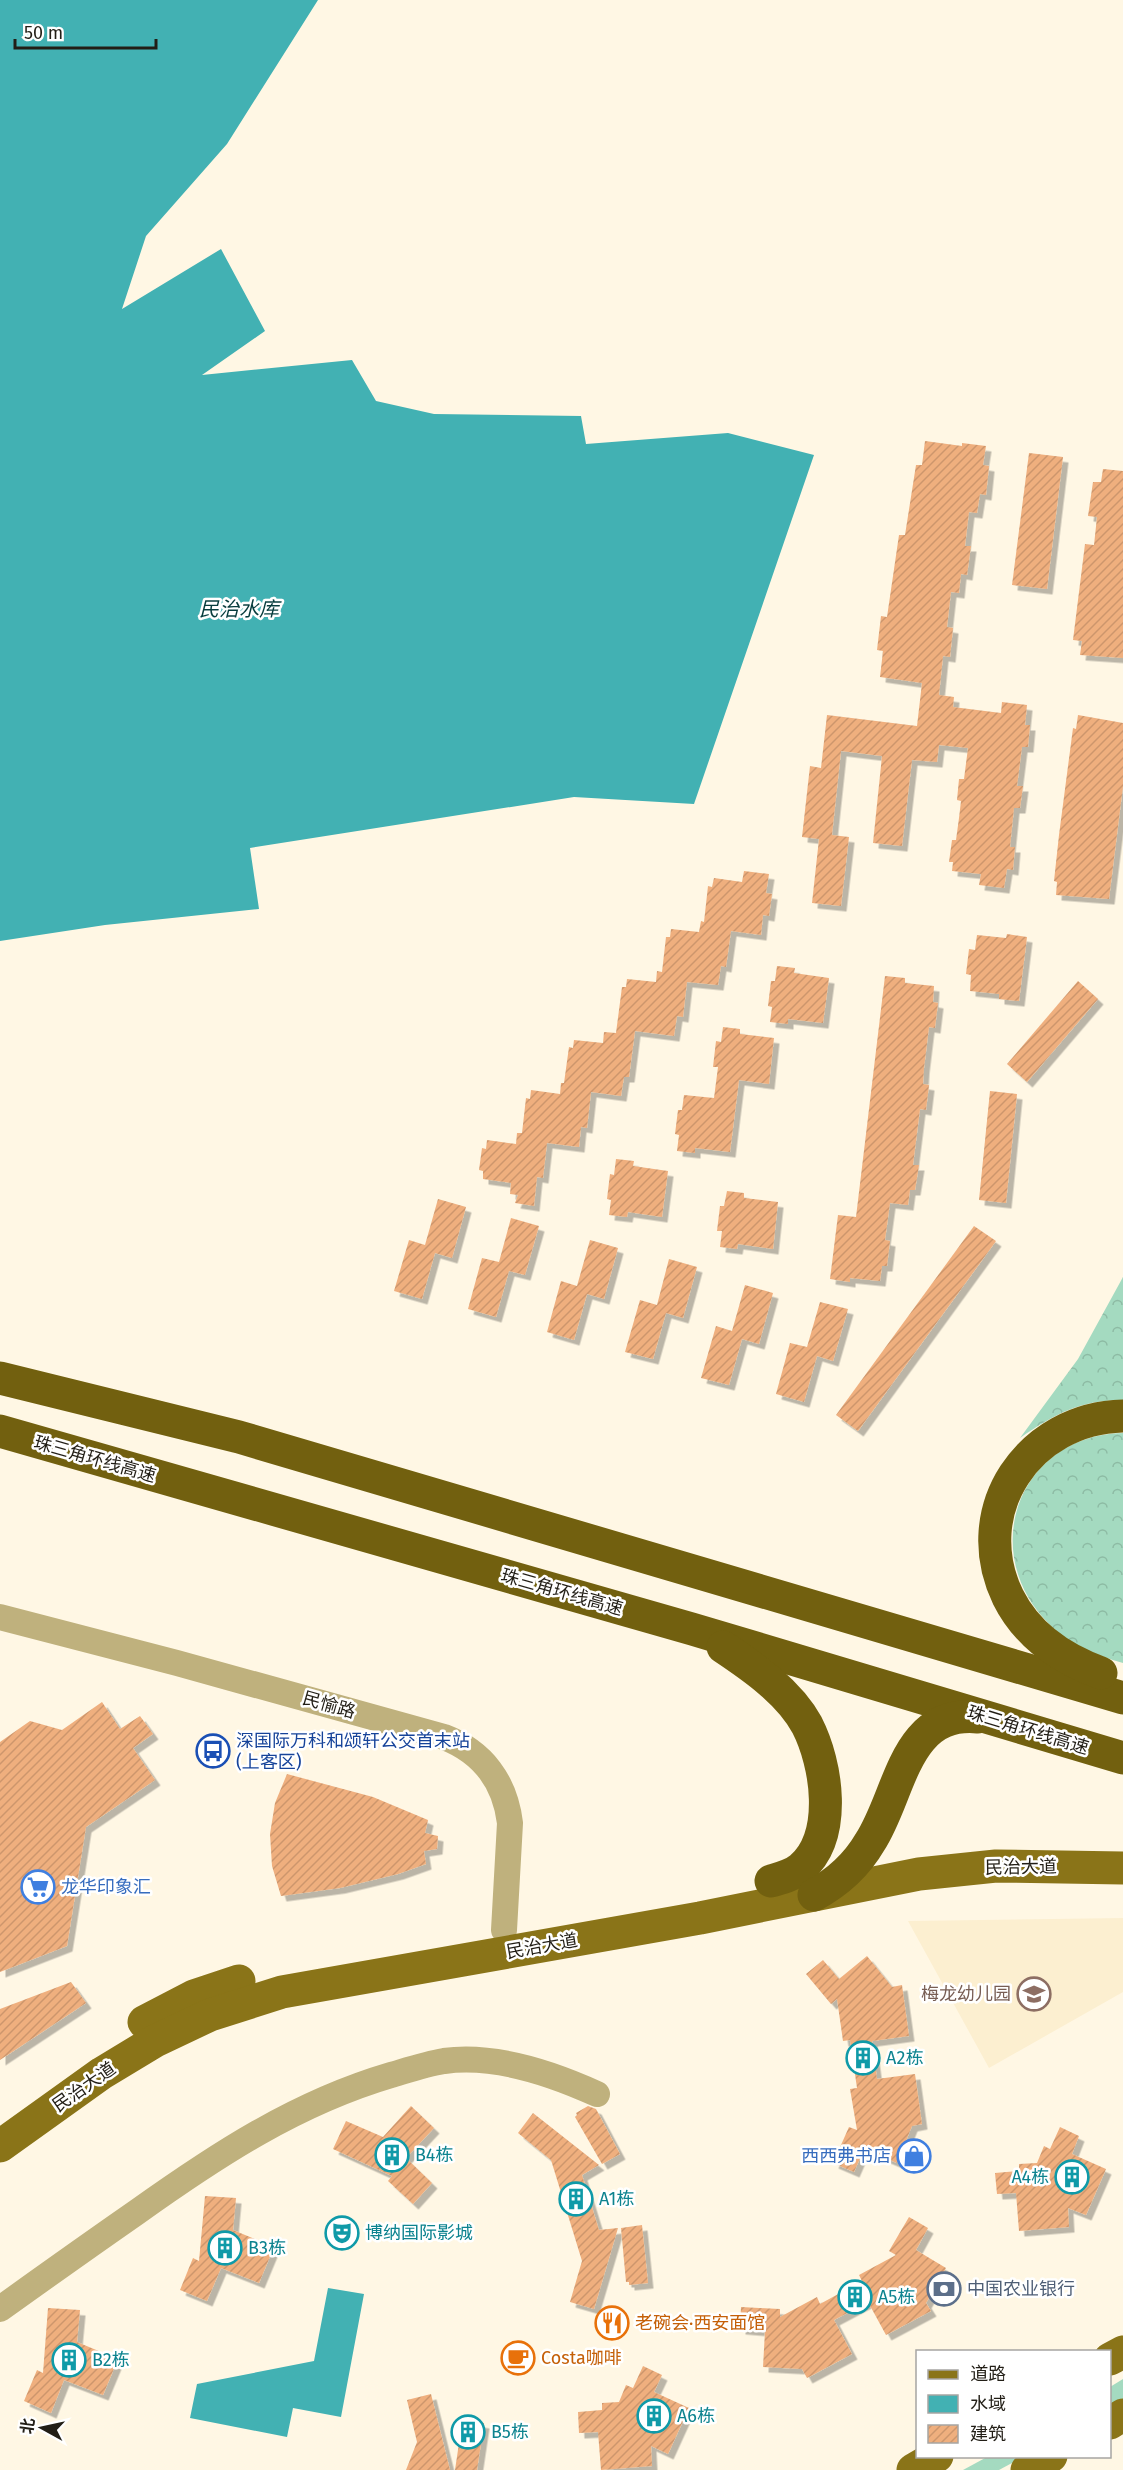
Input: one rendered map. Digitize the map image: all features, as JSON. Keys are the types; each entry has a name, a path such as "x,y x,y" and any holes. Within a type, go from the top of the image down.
{"highway":[{"path":"0,1378 239,1437 1123,1698"},
{"path":"1123,1416 1082,1422 1060,1431 1041,1444 1023,1461 1000,1503 995,1551 1008,1597 1022,1619 1039,1638 1059,1654 1081,1666 1123,1680"},
{"name":"珠三角环线高速","path":"0,1431 692,1629 1123,1758"},
{"path":"692,1629 748,1665 786,1698 806,1724 824,1774 826,1800 823,1825 811,1858 800,1870 771,1881"},
{"path":"814,1895 831,1886 853,1867 872,1840 914,1747 930,1728 951,1719 971,1716 989,1718"}],"main road":[{"name":"民治大道","path":"0,2146 130,2055 179,2028 245,2002 319,1984 700,1918 919,1874 996,1866 1123,1869"},
{"name":"民治大道","path":"0,2119 125,2033 194,1996 274,1971 771,1881"},
{"path":"913,2470 935,2458"},
{"path":"1027,2470 1049,2458"}],"street":[{"name":"民愉路","path":"0,1617 444,1737 470,1750 481,1759 498,1782 508,1809 510,1823 504,1930"},
{"path":"0,2309 238,2143 303,2108 373,2080 445,2061 471,2061 497,2063 540,2072 597,2094"}],"shaded area":[{"name":"梅龙幼儿园","path":"1123,1918 1123,1992 989,2068 908,1921"}],"green space":[{"path":"1123,1277 1123,1400 1094,1403 1068,1410 1020,1438 1078,1359"},
{"path":"1123,1433 1123,1663 1084,1648 1066,1638 1050,1625 1028,1596 1015,1565 1013,1533 1019,1503 1034,1476 1057,1454 1087,1439"},
{"path":"1123,2379 1123,2400 1111,2406 1111,2386"},
{"path":"985,2458 1021,2458 999,2470 963,2470"}],"water":[{"name":"民治水库","path":"0,0 318,0 227,144 146,236 122,309 221,249 265,331 202,375 352,360 376,401 434,414 581,416 586,444 728,433 814,455 694,804 574,797 250,848 259,909 105,925 0,941"},
{"path":"328,2288 364,2294 341,2417 293,2408 287,2437 190,2418 197,2384 314,2361"}],"building":[{"path":"925,441 962,446 962,443 986,446 983,465 989,466 986,495 980,494 977,513 969,512 965,546 971,546 967,575 961,574 959,593 951,592 947,627 953,628 950,657 943,656 939,695 954,697 953,707 1001,713 1002,702 1027,705 1025,725 1030,725 1028,747 1022,747 1017,786 1023,786 1020,808 1014,808 1010,847 1015,847 1013,870 1007,869 1004,888 979,885 981,874 952,871 953,862 949,862 952,840 956,840 959,818 961,801 957,800 959,779 964,779 968,748 939,745 937,762 912,760 902,846 873,843 882,756 841,751 832,835 849,837 841,906 812,903 819,839 802,837 810,766 821,768 827,715 917,726 922,683 880,677 883,651 877,650 881,616 887,617 899,535 905,535 916,465 922,465"},
{"path":"1029,453 1063,457 1047,589 1012,585"},
{"path":"1103,469 1123,471 1123,658 1080,655 1082,641 1073,640 1085,544 1094,545 1097,517 1088,516 1093,482 1101,482"},
{"path":"1078,715 1123,723 1123,786 1109,899 1056,895 1057,882 1054,881 1059,835 1073,728 1076,729"},
{"path":"744,871 769,874 766,893 772,894 769,916 763,915 761,935 731,931 726,967 721,966 718,985 687,982 683,1017 677,1016 674,1036 635,1031 629,1077 624,1077 621,1096 591,1092 587,1128 581,1127 579,1147 547,1143 543,1178 537,1177 534,1206 515,1203 518,1195 510,1194 511,1183 483,1179 483,1171 479,1170 482,1148 486,1149 487,1140 516,1144 517,1133 522,1133 526,1098 530,1099 531,1090 560,1094 561,1083 564,1083 569,1047 573,1048 574,1040 603,1043 604,1032 616,1033 622,987 626,987 627,979 656,982 657,971 662,972 666,937 670,937 671,929 699,932 701,921 704,922 708,886 712,887 714,878 742,882"},
{"path":"1007,934 1027,937 1019,1001 999,999 999,994 970,991 971,975 966,974 969,949 975,950 977,935 1006,938"},
{"path":"777,966 795,968 794,973 829,978 823,1023 788,1019 788,1024 770,1022 772,1007 768,1006 771,981 775,981"},
{"path":"885,976 905,978 905,983 934,986 933,1002 938,1003 935,1028 929,1027 923,1084 929,1085 926,1110 920,1109 913,1165 919,1165 915,1190 910,1190 908,1205 890,1203 885,1240 890,1241 887,1266 882,1266 880,1281 850,1278 850,1282 830,1279 838,1215 856,1217"},
{"path":"1078,981 1098,999 1027,1082 1007,1064"},
{"path":"723,1027 740,1029 740,1034 774,1038 769,1084 739,1080 730,1152 695,1148 695,1153 677,1151 679,1135 675,1134 678,1110 682,1110 684,1095 714,1098 718,1067 713,1067 716,1041 721,1042"},
{"path":"990,1091 1017,1094 1006,1203 979,1200"},
{"path":"616,1159 634,1161 633,1166 668,1171 662,1217 628,1212 627,1217 609,1215 611,1200 607,1199 610,1174 614,1175"},
{"path":"727,1191 744,1193 744,1198 778,1202 773,1249 738,1244 737,1249 720,1247 722,1231 717,1231 720,1206 724,1206"},
{"path":"438,1199 466,1207 452,1258 435,1253 422,1299 394,1291 409,1240 425,1245"},
{"path":"511,1218 539,1226 525,1275 509,1271 496,1317 468,1309 482,1258 499,1262"},
{"path":"974,1226 996,1241 858,1431 836,1415"},
{"path":"590,1240 618,1248 604,1299 587,1294 574,1340 547,1332 561,1281 577,1286"},
{"path":"669,1259 697,1267 683,1318 666,1313 653,1359 625,1352 640,1300 657,1305"},
{"path":"745,1285 773,1293 759,1344 742,1339 729,1385 701,1378 716,1326 732,1331"},
{"path":"820,1302 848,1309 833,1361 817,1356 804,1402 776,1394 790,1343 807,1347"},
{"name":"龙华印象汇","path":"102,1702 120,1729 140,1716 153,1734 133,1748 155,1780 86,1827 67,1946 0,1972 0,1742 30,1721 62,1730"},
{"path":"287,1774 373,1797 428,1820 425,1833 438,1836 437,1849 424,1851 426,1864 398,1874 340,1888 281,1896 272,1866 270,1834 275,1803"},
{"name":"A2栋","path":"867,1956 892,1987 902,1985 909,2036 872,2041 877,2079 915,2074 922,2124 912,2126 897,2163 864,2149 854,2172 833,2163 849,2127 857,2130 850,2089 857,2088 850,2040 843,2041 837,1999 831,2004 806,1974 823,1960 839,1979"},
{"path":"71,1982 86,2003 0,2060 0,2009"},
{"name":"B4栋","path":"411,2106 434,2128 406,2158 432,2183 413,2204 388,2181 392,2176 333,2149 346,2121 383,2137"},
{"path":"588,2106 596,2109 620,2154 602,2164 575,2117 576,2113"},
{"path":"533,2113 599,2165 582,2175 599,2230 618,2228 594,2309 570,2302 582,2261 551,2160 518,2133"},
{"name":"A4栋","path":"1060,2127 1079,2136 1072,2154 1106,2169 1086,2215 1068,2208 1069,2227 1019,2231 1016,2193 997,2194 995,2173 1019,2171 1019,2164 1037,2163 1044,2146 1050,2149"},
{"name":"B3栋","path":"205,2196 236,2198 233,2230 274,2247 259,2283 221,2268 207,2301 180,2290 193,2258 199,2261"},
{"name":"A5栋","path":"909,2217 928,2228 916,2250 946,2268 926,2303 931,2311 886,2335 868,2302 834,2320 852,2354 807,2378 802,2369 763,2367 765,2331 740,2329 741,2307 780,2309 780,2317 817,2297 820,2304 862,2281 859,2275 896,2255 889,2251"},
{"path":"642,2225 648,2283 629,2285 629,2282 626,2282 621,2228"},
{"name":"B2栋","path":"48,2308 80,2310 77,2342 118,2359 103,2395 64,2380 51,2413 24,2401 37,2370 43,2373"},
{"name":"A6栋","path":"643,2366 662,2375 654,2392 689,2408 668,2454 651,2446 652,2466 601,2470 598,2432 579,2433 578,2412 602,2410 602,2403 619,2402 626,2385 633,2388"},
{"path":"431,2394 450,2470 406,2470 417,2442 407,2400"},
{"path":"465,2420 484,2423 477,2470 455,2470 462,2423 465,2423"}],"place":[{"name":"深国际万科和颂轩公交首末站 (上客区)","path":"213,1751"},
{"name":"龙华印象汇","path":"38,1887"},
{"name":"梅龙幼儿园","path":"1034,1994"},
{"name":"A2栋","path":"863,2058"},
{"name":"B4栋","path":"392,2155"},
{"name":"西西弗书店","path":"914,2156"},
{"name":"A4栋","path":"1072,2177"},
{"name":"A1栋","path":"576,2199"},
{"name":"博纳国际影城","path":"342,2233"},
{"name":"B3栋","path":"225,2248"},
{"name":"中国农业银行","path":"944,2289"},
{"name":"A5栋","path":"855,2297"},
{"name":"老碗会·西安面馆","path":"612,2323"},
{"name":"Costa咖啡","path":"518,2358"},
{"name":"B2栋","path":"69,2360"},
{"name":"A6栋","path":"654,2416"},
{"name":"B5栋","path":"468,2432"}]}
